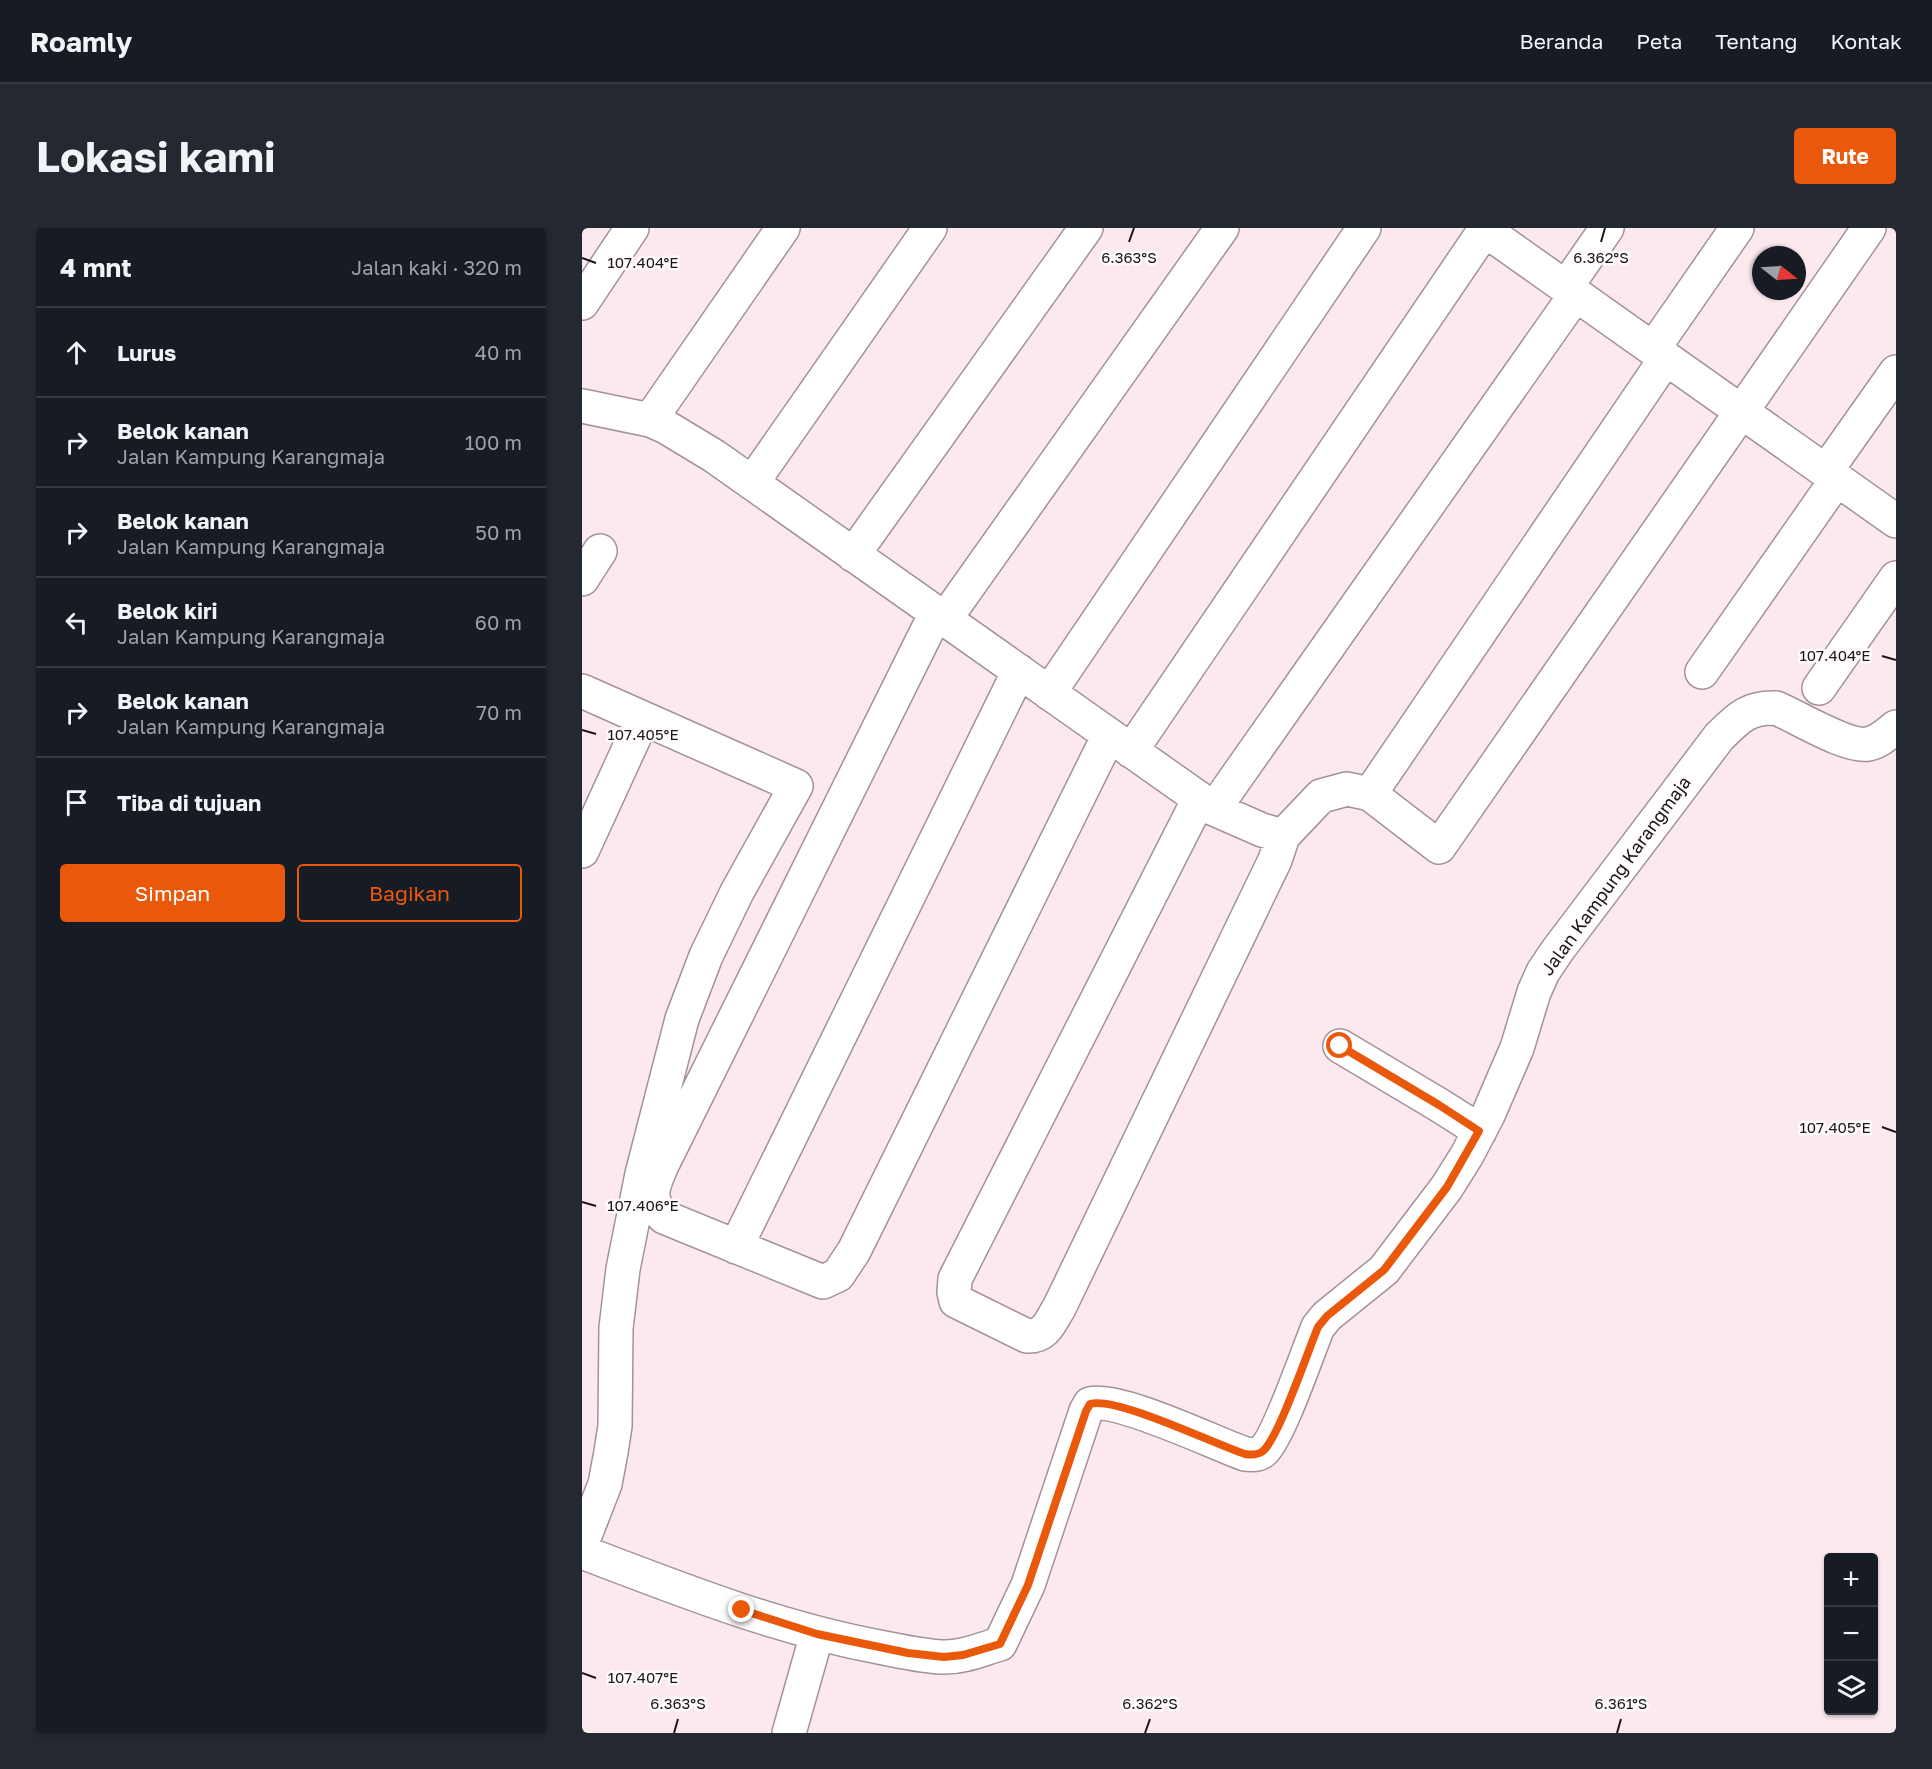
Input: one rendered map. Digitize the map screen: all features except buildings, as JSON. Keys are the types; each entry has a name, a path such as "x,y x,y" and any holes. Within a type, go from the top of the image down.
{"street":[{"path":"582,303 632,228"},
{"path":"650,420 783,228"},
{"path":"752,483 930,228"},
{"path":"853,555 1086,228"},
{"path":"1222,228 941,616 652,1188 654,1207 664,1217 823,1282 838,1275 854,1251 1120,743 1484,229 1896,521"},
{"path":"1049,693 1364,228"},
{"path":"1607,228 1571,291 1207,804 955,1279 956,1301 1027,1336 1045,1332 1059,1308 1271,868 1283,836 1321,796 1347,789 1370,794 1440,847 1869,228"},
{"path":"1370,794 1660,354 1737,228"},
{"path":"1702,672 1832,475 1896,372"},
{"path":"582,406 650,420 714,456 1207,804 1252,826 1283,836"},
{"path":"582,579 600,551"},
{"path":"1819,688 1896,578"},
{"path":"736,1246 1019,671"},
{"path":"582,691 796,786 737,892 706,956 682,1019 642,1174 623,1269 616,1328 615,1426 605,1484 582,1543"},
{"name":"Jalan Kampung Karangmaja","path":"582,1552 672,1586 817,1634 908,1653 944,1657 963,1655 1000,1644 1028,1585 1090,1404 1103,1402 1126,1408 1245,1454 1257,1454 1263,1451 1276,1430 1318,1327 1327,1316 1384,1270 1447,1187 1479,1131 1517,1048 1534,992 1543,972 1719,737 1743,715 1763,708 1776,708 1851,744 1869,744 1879,740 1896,727"},
{"path":"582,851 643,718"},
{"path":"1340,1046 1479,1131"},
{"path":"789,1733 817,1634"}],"route":[{"path":"742,1610 817,1634 908,1653 944,1657 963,1655 1000,1644 1028,1585 1090,1404 1103,1402 1117,1405 1245,1454 1257,1454 1263,1451 1276,1430 1318,1327 1327,1316 1384,1270 1447,1187 1479,1131 1340,1046"}]}
